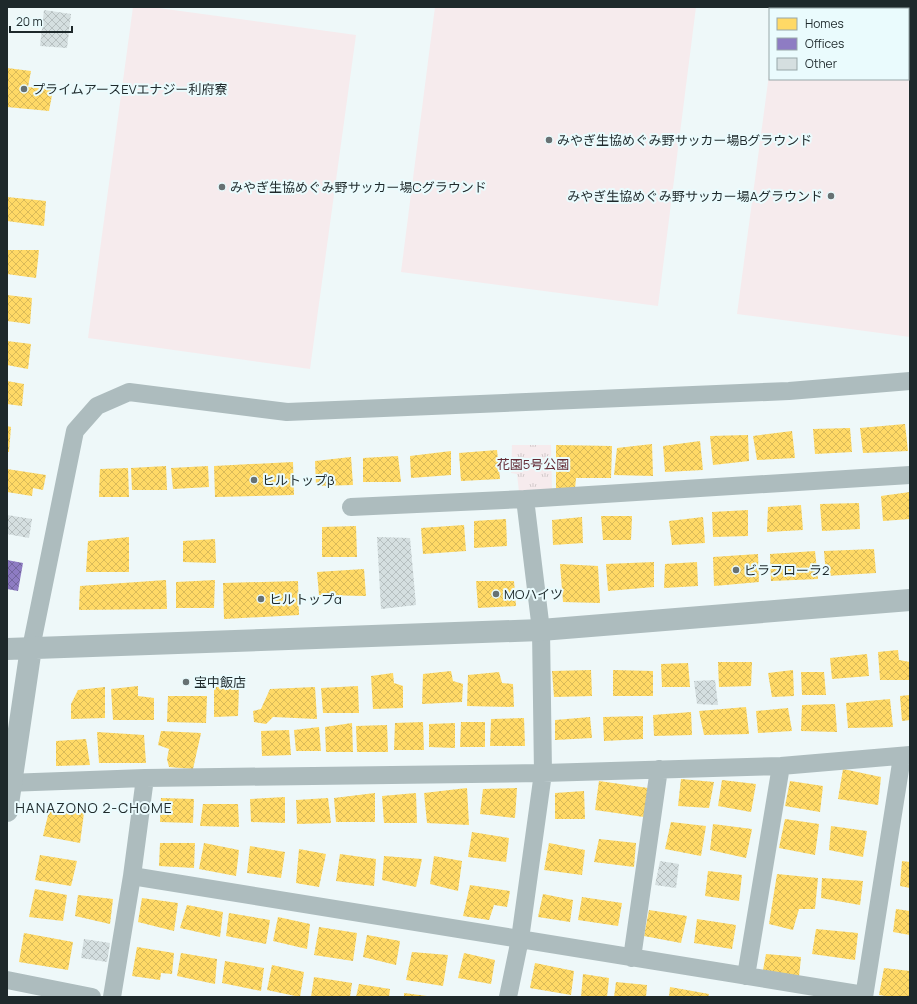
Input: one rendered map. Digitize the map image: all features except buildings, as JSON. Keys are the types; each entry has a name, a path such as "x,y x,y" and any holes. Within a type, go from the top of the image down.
{"street":[{"path":"7,811 9,783 31,648 75,432 96,406 129,392 287,412 789,391 910,381"},
{"path":"351,507 526,499 910,475"},
{"path":"508,997 520,939 543,773 541,630 526,499"},
{"path":"7,649 541,630 910,600"},
{"path":"9,783 145,778 543,773 781,766 906,756 864,996 132,876"},
{"path":"746,976 781,766"},
{"path":"632,958 659,769"},
{"path":"112,997 132,876 145,778"},
{"path":"7,980 92,997"}],"green space":[{"name":"みやぎ生協めぐみ野サッカー場Cグラウンド","path":"133,7 151,7 356,35 310,369 88,338"},
{"name":"みやぎ生協めぐみ野サッカー場Bグラウンド","path":"435,7 696,7 658,306 401,272"},
{"name":"みやぎ生協めぐみ野サッカー場Aグラウンド","path":"910,7 910,337 737,314 769,74 769,80 909,80 909,8 778,8"},
{"name":"花園5号公園","path":"512,445 551,445 552,490 519,492 517,474 511,473"}],"place":[{"name":"プライムアースEVエナジー利府寮","path":"24,89"},
{"name":"みやぎ生協めぐみ野サッカー場Bグラウンド","path":"549,140"},
{"name":"みやぎ生協めぐみ野サッカー場Cグラウンド","path":"222,187"},
{"name":"みやぎ生協めぐみ野サッカー場Aグラウンド","path":"831,196"},
{"name":"ヒルトップβ","path":"254,480"},
{"name":"ビラフローラ2","path":"736,570"},
{"name":"MOハイツ","path":"496,594"},
{"name":"ヒルトップα","path":"261,599"},
{"name":"宝中飯店","path":"186,682"}],"district":[{"name":"HANAZONO 2-CHOME","path":"94,807"}]}
